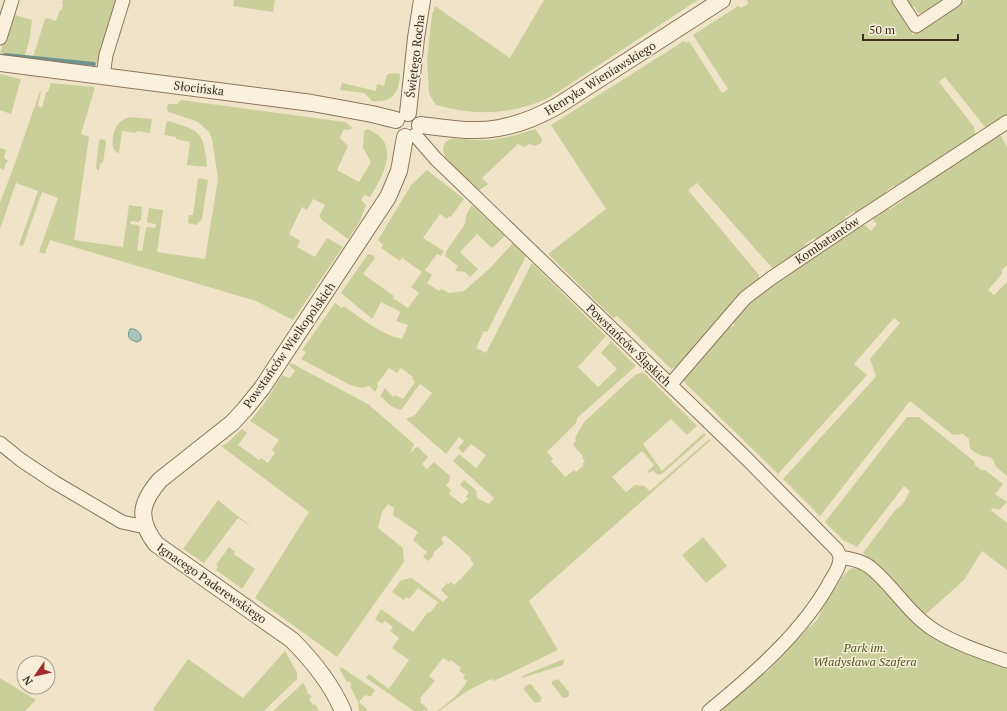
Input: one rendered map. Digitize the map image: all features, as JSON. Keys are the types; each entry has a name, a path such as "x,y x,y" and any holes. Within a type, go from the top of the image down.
{"street":[{"path":"0,38 12,0"},
{"path":"103,76 106,55 123,0"},
{"name":"Świętego Rocha","path":"402,116 422,0"},
{"name":"Henryka Wieniawskiego","path":"413,132 450,129 491,129 519,123 540,116 722,0"},
{"path":"899,0 916,26 955,0"},
{"name":"Słocińska","path":"0,64 312,103 372,114 402,116"},
{"path":"402,116 416,117 413,132 402,136 396,131 395,127 402,116"},
{"name":"Kombatantów","path":"670,385 745,298 856,220 1007,122"},
{"name":"Powstańców Śląskich","path":"413,132 436,160 828,539 837,550 840,557"},
{"name":"Powstańców Wielkopolskich","path":"145,527 143,510 146,499 152,489 176,467 232,423 262,388 281,360 388,197 413,132"},
{"path":"0,443 21,460 54,482 122,522 145,527"},
{"name":"Ignacego Paderewskiego","path":"145,527 148,534 156,544 292,640 307,654 324,676 343,711"},
{"path":"709,711 760,665 804,620 829,584 838,568 840,557 854,560 871,568 912,611 933,630 959,643 1007,661"}],"green space":[{"path":"16,0 19,0 15,15 32,20 30,37 25,56 0,54"},
{"path":"63,0 118,0 97,63 33,57 45,19 48,18 56,21 63,5"},
{"path":"234,0 275,0 273,12 233,6"},
{"path":"544,0 698,0 547,99 513,109 488,112 462,111 436,105 429,94 427,61 432,14 435,6 510,58"},
{"path":"747,0 891,0 913,35 965,0 1007,0 1007,118 988,128 985,127 945,77 939,82 974,127 976,138 898,188 893,186 885,192 887,195 858,215 854,211 845,217 846,222 820,239 814,238 805,244 808,247 774,270 697,183 688,190 759,275 759,279 716,320 678,366 671,369 617,316 613,318 548,254 606,209 551,125 684,41 686,43 689,41 722,93 728,89 693,35 738,6 741,8 748,4"},
{"path":"903,0 946,0 925,14 918,13 914,6 909,9"},
{"path":"390,73 400,74 396,92 389,99 372,101 364,93 340,90 342,83 376,91 377,84 384,86 387,75"},
{"path":"0,74 21,79 11,114 0,110"},
{"path":"51,83 95,87 81,134 89,137 74,240 123,247 129,205 142,207 141,220 138,222 131,221 130,224 138,225 140,227 137,250 142,251 146,228 155,228 156,224 148,223 147,221 149,208 163,210 157,252 205,259 218,179 212,139 209,132 198,122 167,110 168,104 177,104 181,100 345,122 353,128 348,130 344,129 340,138 348,146 337,170 359,182 371,162 363,148 364,131 367,129 378,135 384,142 387,150 387,160 380,179 370,197 364,195 361,200 366,205 360,221 348,239 322,220 319,216 325,205 313,199 307,210 302,207 289,234 300,241 297,247 315,257 327,238 343,247 293,320 256,301 50,240 45,254 39,252 58,198 42,192 23,246 19,245 38,191 16,183 0,229 0,203 40,91 38,106 42,108 46,92 48,92"},
{"path":"130,117 152,119 150,133 122,131 119,153 114,148 113,135 119,123"},
{"path":"167,121 187,127 198,134 202,139 204,146 207,167 187,165 190,142 164,135"},
{"path":"535,129 542,139 541,143 535,146 529,144 524,147 518,144 482,178 488,184 480,190 474,189 443,160 446,158 443,152 443,147 447,141 456,138 471,140 497,139"},
{"path":"996,135 1001,136 1007,147 1007,265 1002,270 1002,274 988,290 994,295 1007,282 1007,476 996,467 991,458 977,454 972,450 970,448 969,439 963,434 953,435 910,401 820,516 783,479 876,376 870,359 900,323 894,318 854,364 867,375 778,474 682,380 728,327 734,326 735,315 746,302 775,280 778,282 848,231 852,232 860,225 866,226 871,231 877,224 872,215 884,207 890,209 904,200 902,196"},
{"path":"101,139 105,140 106,143 103,162 100,164 99,170 97,170 96,166 99,141"},
{"path":"0,148 6,150 4,158 8,161 6,162 4,170 0,168"},
{"path":"427,170 464,199 450,218 449,216 447,219 440,214 423,238 444,251 441,256 437,254 425,270 432,275 427,283 439,291 442,289 449,293 464,291 490,268 513,243 526,256 487,332 484,331 476,348 486,353 532,263 606,336 578,367 598,387 617,369 601,353 611,341 636,366 577,418 576,423 547,452 553,459 551,461 565,477 574,470 576,472 584,465 582,464 585,461 582,455 573,445 576,440 575,438 584,422 635,375 643,372 697,426 687,435 671,419 643,444 662,471 704,433 706,435 659,475 653,471 647,472 654,465 642,451 612,477 626,492 635,485 644,486 650,491 706,442 710,439 711,440 529,601 558,650 494,681 491,679 467,691 437,711 455,697 467,681 463,678 465,675 459,671 461,668 451,660 449,662 443,658 429,676 435,681 420,698 420,702 428,709 427,711 414,711 366,678 369,674 389,689 409,660 392,648 399,638 390,631 393,627 385,621 382,624 375,619 381,609 413,632 428,612 430,613 438,602 418,588 409,599 406,597 404,600 392,592 401,580 412,578 443,602 448,597 441,590 447,583 449,584 451,582 454,585 460,580 474,564 470,559 471,558 445,535 441,539 444,543 433,553 434,555 428,561 423,557 427,552 413,540 418,532 393,515 394,508 388,504 382,512 378,528 403,548 404,562 337,657 255,598 309,512 221,446 226,444 242,429 247,433 238,445 259,460 261,458 268,463 275,453 272,450 279,440 250,421 266,401 282,375 290,378 295,371 289,365 291,363 368,404 414,444 411,452 418,447 428,457 422,464 427,469 434,462 450,476 449,482 446,485 451,490 449,494 462,504 468,499 466,497 469,492 460,485 464,480 476,490 477,498 489,504 494,498 453,461 459,454 476,468 486,455 471,444 463,453 458,448 464,441 459,437 446,454 406,419 415,415 432,393 420,384 401,410 392,407 380,396 385,388 393,397 395,395 403,399 415,382 412,379 413,377 401,368 397,373 389,368 377,384 378,386 375,392 369,386 362,388 350,385 301,359 306,352 302,350 335,303 342,308 344,306 364,321 386,334 402,339 408,325 396,321 400,313 399,311 381,302 373,318 371,318 341,293 368,254 373,255 375,258 363,274 394,296 393,298 408,308 419,293 411,287 422,272 402,258 400,261 381,248 383,245 378,240 411,185"},
{"path":"198,178 208,180 202,219 196,225 188,223 189,215 193,215"},
{"path":"472,205 505,236 492,248 477,234 460,252 478,269 470,277 465,272 455,271 458,266 445,256 445,253 465,224 467,213"},
{"path":"907,417 919,417 974,461 975,465 981,470 985,470 1003,484 995,494 1007,502 999,510 993,508 991,510 988,508 1007,523 1007,570 982,551 964,580 926,614 919,609 863,553 896,509 903,504 910,491 904,486 857,547 843,540 825,522"},
{"path":"218,500 253,528 238,518 204,563 183,549"},
{"path":"703,537 727,566 706,583 682,555"},
{"path":"229,547 235,552 234,554 255,569 242,589 216,570 218,566 216,565"},
{"name":"Park im. Władysława Szafera","path":"852,568 866,568 929,636 1007,665 1007,711 717,711 763,671 766,673 808,628 815,623 840,581"},
{"path":"285,651 297,673 297,679 264,711 155,711 153,709 188,659 243,698"},
{"path":"564,659 563,665 522,678 522,676"},
{"path":"341,667 375,690 371,696 365,695 359,702 366,708 367,711 359,711 358,702 350,686 352,685 349,681 347,682 340,670"},
{"path":"0,678 16,688 16,695 28,695 36,700 25,711 0,711"},
{"path":"558,679 569,692 568,697 563,698 552,684 552,681"},
{"path":"303,683 308,691 306,692 312,697 309,699 313,705 315,704 319,711 273,711"},
{"path":"531,684 542,698 540,702 535,703 524,690 525,686"}],"water":[{"path":"130,329 135,329 139,332 141,335 141,340 137,342 131,339 128,334"}],"waterway":[{"path":"5,55 94,64"}]}
